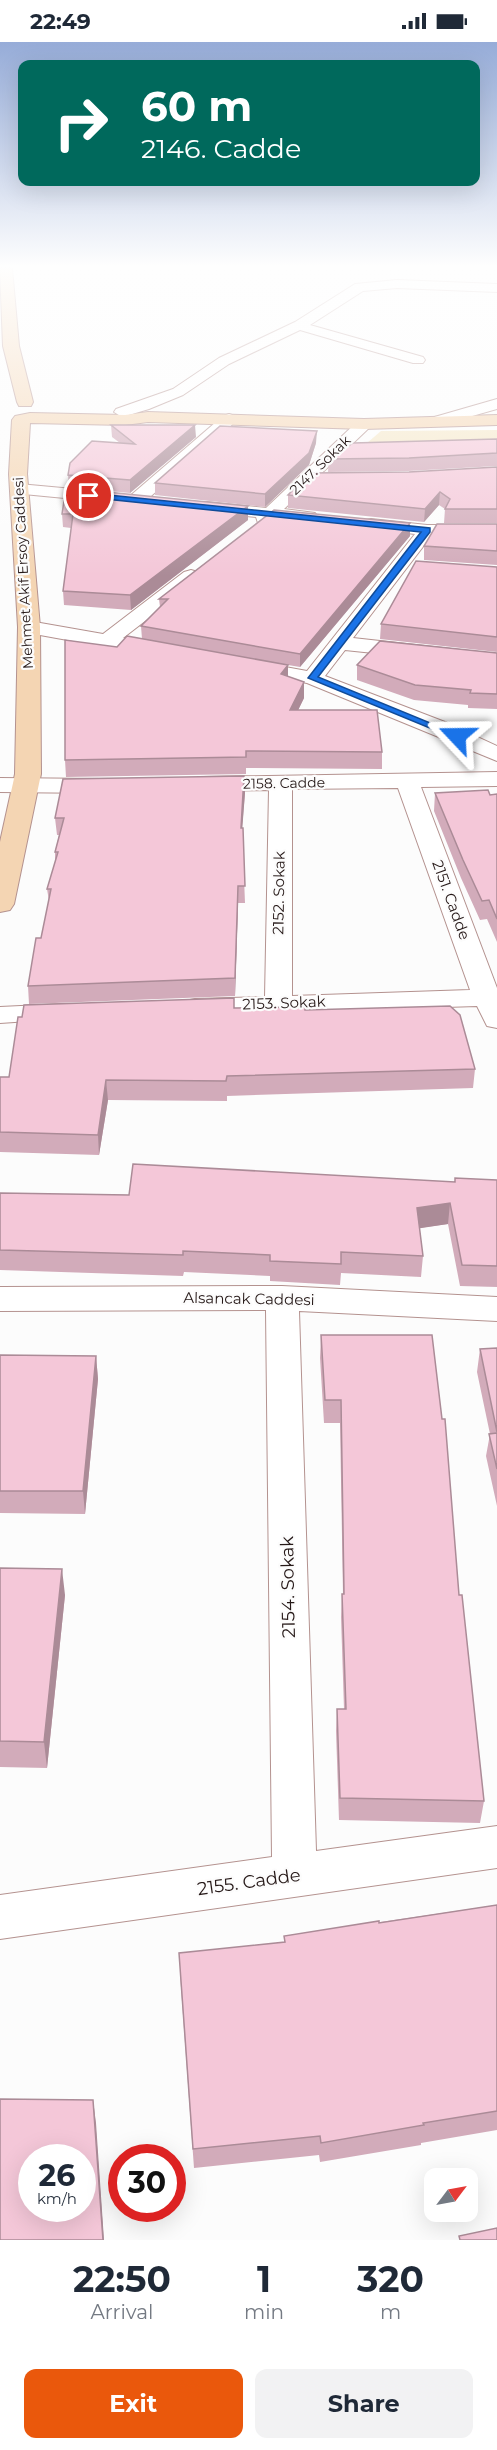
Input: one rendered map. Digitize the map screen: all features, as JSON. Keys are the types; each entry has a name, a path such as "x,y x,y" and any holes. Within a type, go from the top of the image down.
{"street":[{"name":"Mehmet Akif Ersoy Caddesi","path":"0,903 28,774 29,627 19,489 26,454 16,371"},
{"path":"57,435 124,416 178,392 210,371"},
{"path":"6,402 23,414 364,424 497,420"},
{"path":"437,421 497,404"},
{"path":"136,500 229,419"},
{"name":"2147. Sokak","path":"253,528 364,424"},
{"path":"304,479 327,479"},
{"path":"19,489 158,502"},
{"path":"192,506 327,519"},
{"path":"349,522 427,530 497,530"},
{"path":"312,678 427,530"},
{"path":"107,641 207,563"},
{"path":"399,566 421,568"},
{"path":"29,627 176,653"},
{"path":"340,643 497,660"},
{"path":"233,664 312,678 437,727 497,754"},
{"name":"2158. Cadde","path":"176,785 497,779"},
{"name":"2151. Cadde","path":"407,780 494,1005"},
{"name":"2152. Sokak","path":"278,1003 281,783"},
{"path":"0,785 118,786"},
{"name":"2153. Sokak","path":"174,1008 278,1003 494,1005"},
{"path":"0,1014 93,1011"},
{"name":"Alsancak Caddesi","path":"0,1299 282,1298 497,1309"},
{"name":"2154. Sokak","path":"282,1298 295,1876"},
{"name":"2155. Cadde","path":"0,1917 497,1847"}],"shaded area":[{"path":"497,430 497,448 360,449 381,431"}],"building":[{"path":"111,425 195,425 130,480 68,475 70,463 92,441 135,444"},
{"path":"220,426 317,431 309,453 265,494 155,483"},
{"path":"497,439 497,453 409,458 329,459 353,443"},
{"path":"497,467 497,509 445,509 450,499 440,492 425,509 288,495 310,473 409,472"},
{"path":"66,488 248,506 130,595 63,591 73,514 62,514"},
{"path":"274,510 410,523 300,654 141,626 168,599 159,599"},
{"path":"437,524 497,524 497,551 424,546"},
{"path":"416,561 497,567 497,637 381,624"},
{"path":"127,636 288,665 281,674 304,682 290,710 377,710 382,752 246,751 246,757 65,760 65,640 117,647"},
{"path":"380,641 497,653 497,694 470,693 471,690 415,685 357,665"},
{"path":"244,776 241,828 243,828 245,886 238,886 235,978 28,986 36,938 41,938 51,889 47,889 58,852 55,852 64,818 55,818 63,779"},
{"path":"488,790 490,795 497,794 497,919 489,900 482,901 435,793"},
{"path":"234,998 234,1008 305,1007 305,1010 450,1006 460,1015 475,1069 227,1076 226,1081 106,1080 98,1135 0,1132 0,1077 9,1077 18,1017 22,1017 24,1005"},
{"path":"133,1164 455,1182 455,1178 497,1180 497,1266 462,1265 450,1203 417,1208 423,1256 341,1252 341,1264 270,1261 270,1255 183,1251 183,1255 0,1250 0,1193 129,1195"},
{"path":"321,1335 432,1335 442,1419 445,1419 459,1595 462,1595 484,1801 340,1798 337,1709 346,1709 342,1594 344,1594 341,1400 325,1400"},
{"path":"497,1348 497,1432 480,1349"},
{"path":"0,1355 96,1356 83,1491 0,1491"},
{"path":"497,1433 497,1469 489,1434"},
{"path":"0,1568 62,1569 44,1742 0,1741"},
{"path":"497,1905 497,2111 321,2143 320,2136 193,2149 179,1953 285,1942 284,1936"},
{"path":"0,2099 93,2100 103,2240 0,2240"},
{"path":"497,2228 497,2240 460,2240 459,2236"}],"route":[{"path":"89,496 427,530 312,678 457,736"}]}
